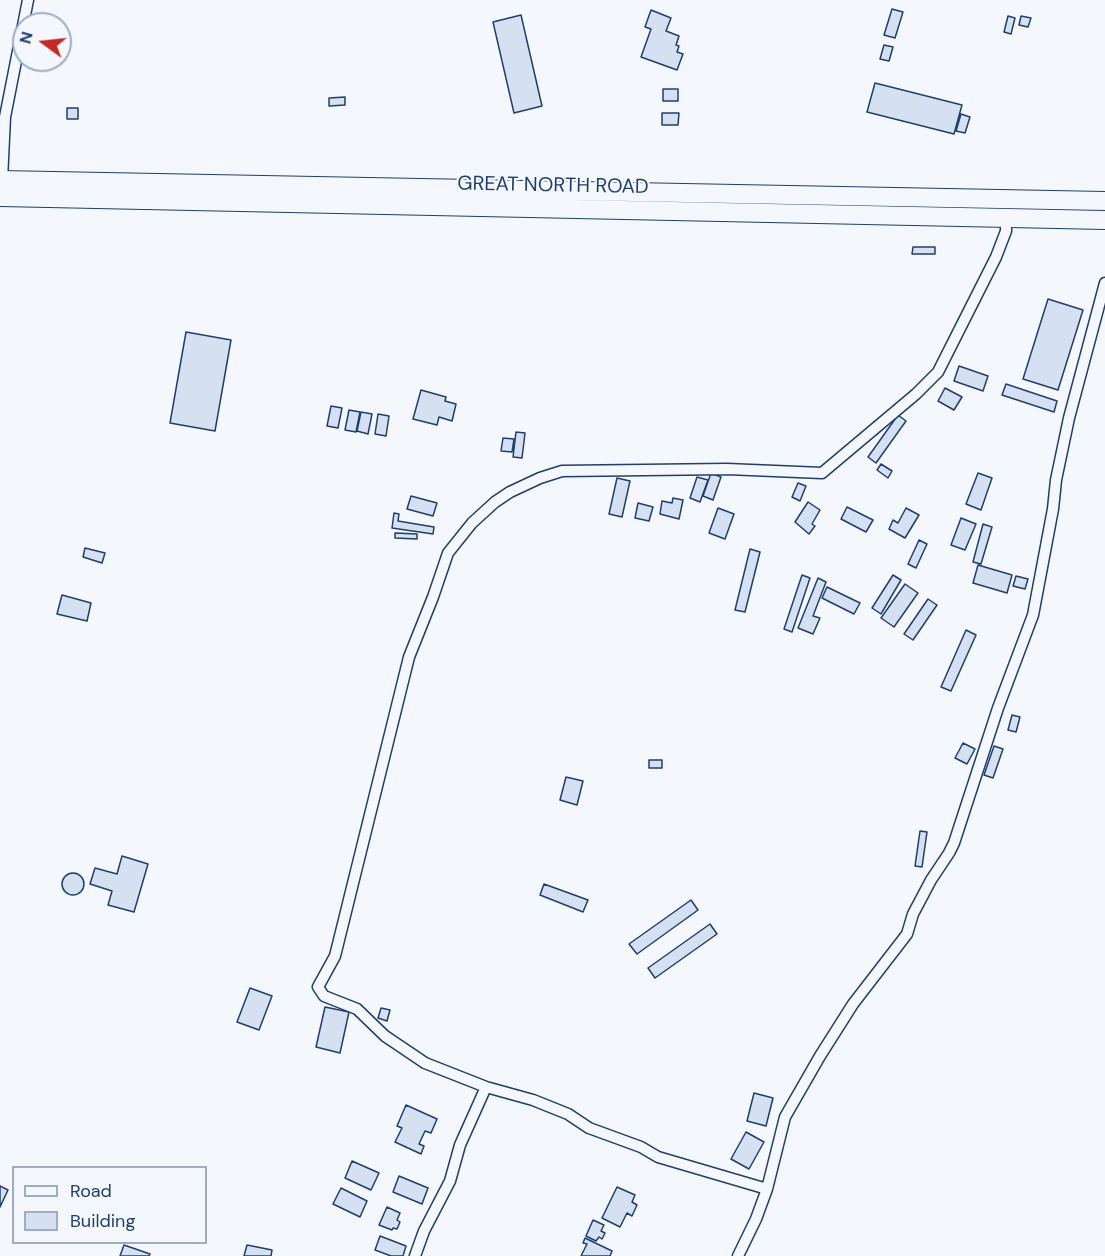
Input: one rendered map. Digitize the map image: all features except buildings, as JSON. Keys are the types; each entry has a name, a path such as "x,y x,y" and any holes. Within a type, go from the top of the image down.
{"highway":[{"name":"GREAT NORTH ROAD","path":"1,186 1105,201"},
{"name":"GREAT NORTH ROAD","path":"1,186 1105,220"}],"street":[{"path":"1,186 5,117 28,0"},
{"path":"767,1189 672,1162 641,1147 589,1128 568,1114 533,1100 486,1087 418,1058 385,1036 357,1009 324,996 318,987 335,956 409,657 448,553 472,524 495,502 529,482 562,471 727,469 822,473 916,394 938,372 996,257 1006,231 1006,218"},
{"path":"738,1256 756,1219 767,1189 785,1117 802,1084 853,1004 907,934 913,914 954,843 998,708 1033,615 1067,428 1105,283"},
{"path":"414,1256 424,1231 450,1181 460,1145 486,1087"}]}
